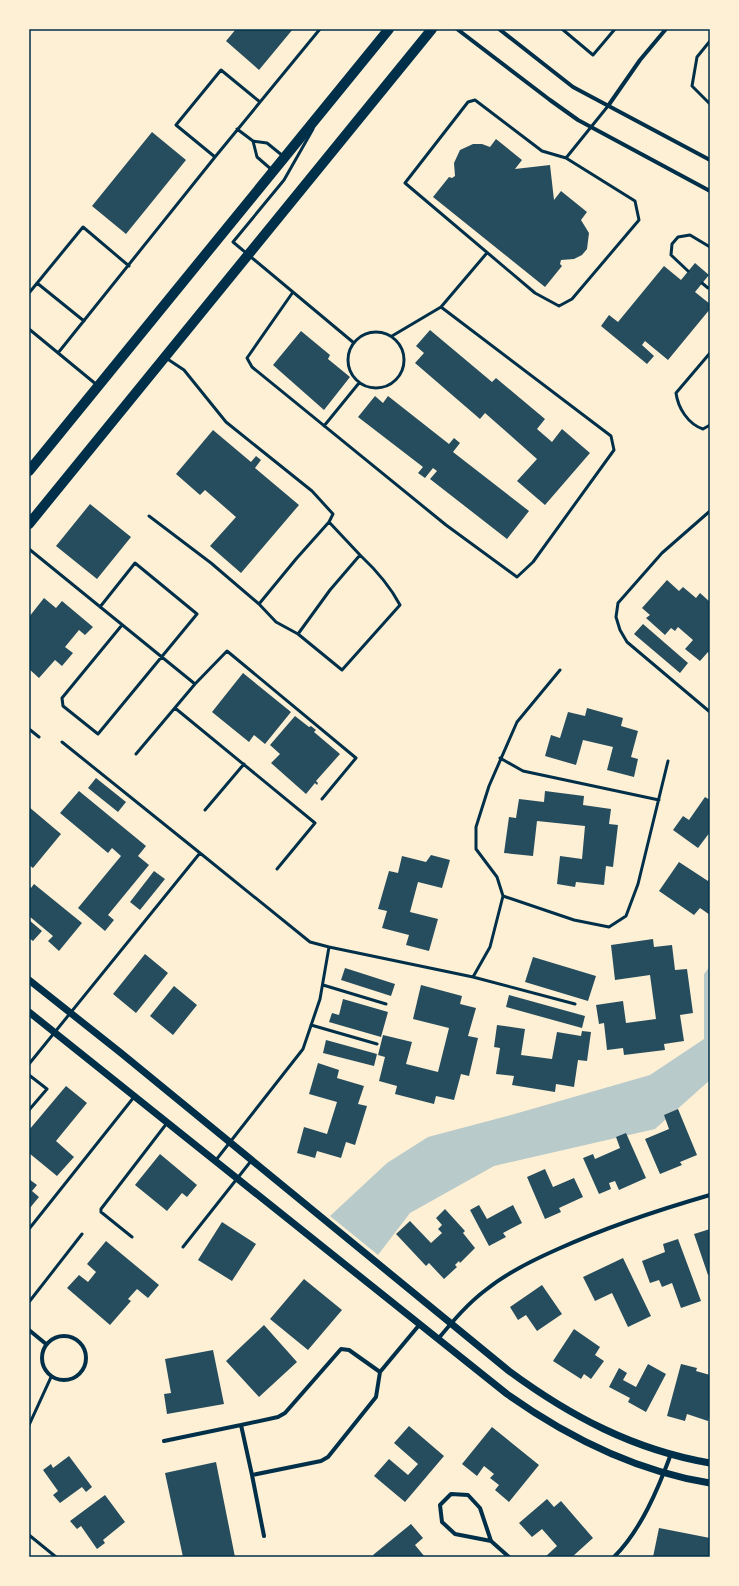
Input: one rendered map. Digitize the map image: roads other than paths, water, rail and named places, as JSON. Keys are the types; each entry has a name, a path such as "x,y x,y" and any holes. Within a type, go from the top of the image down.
{"main road":[{"path":"29,471 389,29"},
{"path":"29,524 432,29"}],"street":[{"path":"457,29 550,100 592,128 710,191"},
{"path":"499,29 573,87 710,160"},
{"path":"608,106 640,60 666,29"},
{"path":"29,980 509,1371 544,1397 608,1432 671,1454 710,1463"},
{"path":"29,1012 237,1180 507,1394 538,1416 570,1435 607,1453 664,1473 710,1483"},
{"path":"438,1339 486,1289 500,1278 532,1261 583,1238 635,1218 710,1195"},
{"path":"252,1475 321,1461 328,1457 376,1397 380,1372 420,1324"},
{"path":"29,1330 46,1344"},
{"path":"59,1337 73,1338 80,1342 86,1355 83,1370 72,1379 57,1380 51,1377 46,1372 41,1358 46,1344 52,1339 59,1337"},
{"path":"164,1441 241,1426 285,1414 341,1349 349,1350 380,1372"},
{"path":"241,1426 264,1536"},
{"path":"614,1557 626,1545 664,1473 671,1454"},
{"path":"491,1541 455,1534 442,1522 440,1505 451,1494 468,1495 480,1508 491,1541 509,1557"}],"lane":[{"path":"58,353 237,129 320,29"},
{"path":"562,29 593,55 615,29"},
{"path":"710,41 697,57 692,86 710,104"},
{"path":"215,157 176,125 211,82 221,70 260,102"},
{"path":"475,100 542,151 566,158 635,201 639,220 572,299 559,306 535,293 486,254 405,183 468,102 475,100"},
{"path":"566,158 592,128 608,106"},
{"path":"326,107 284,180 233,242 354,342"},
{"path":"237,129 253,141 267,143 284,157"},
{"path":"253,141 257,157 273,171"},
{"path":"29,293 83,227 129,266"},
{"path":"688,271 671,255 672,244 678,237 690,235 710,247"},
{"path":"392,336 442,307 486,254"},
{"path":"37,283 84,321"},
{"path":"702,283 708,288 710,287"},
{"path":"293,292 247,358 252,367 446,525 517,577 533,562 614,450 611,436 442,307"},
{"path":"29,329 99,386"},
{"path":"368,333 384,333 392,336 403,350 405,359 404,368 400,376 393,383 385,387 367,387 359,383 351,372 348,359 354,342 368,333"},
{"path":"710,353 676,394 679,405 694,425 703,428 710,425"},
{"path":"165,357 184,370 204,397 226,422 312,491 333,514 330,522 296,559 259,604"},
{"path":"324,426 359,383"},
{"path":"710,511 662,554 630,588 618,603 616,617 620,630 627,642 710,712"},
{"path":"149,516 211,563 259,604 276,622 298,634 342,670 400,605 377,572 330,522"},
{"path":"29,549 195,684"},
{"path":"298,634 330,590 360,555"},
{"path":"100,607 135,563 196,614 160,656 98,734 63,706 62,698 122,625"},
{"path":"136,754 195,684 227,651 356,758 322,799"},
{"path":"472,977 490,947 503,896 497,877 476,849 476,827 489,786 517,722 560,670"},
{"path":"175,708 315,823 276,869"},
{"path":"29,730 39,737"},
{"path":"62,742 310,942 472,977 575,1004"},
{"path":"500,758 523,771 659,800"},
{"path":"503,896 574,920 609,927 626,916 638,884 668,761"},
{"path":"205,810 244,764"},
{"path":"29,1064 200,853"},
{"path":"215,1162 303,1049 323,985 329,947"},
{"path":"323,985 386,1004"},
{"path":"311,1025 377,1044"},
{"path":"29,1075 47,1089 29,1110"},
{"path":"29,1229 134,1097"},
{"path":"132,1237 101,1212 101,1209 167,1123"},
{"path":"183,1247 251,1161"},
{"path":"29,1302 82,1234"},
{"path":"29,1425 51,1377"},
{"path":"29,1535 56,1557"}]}
